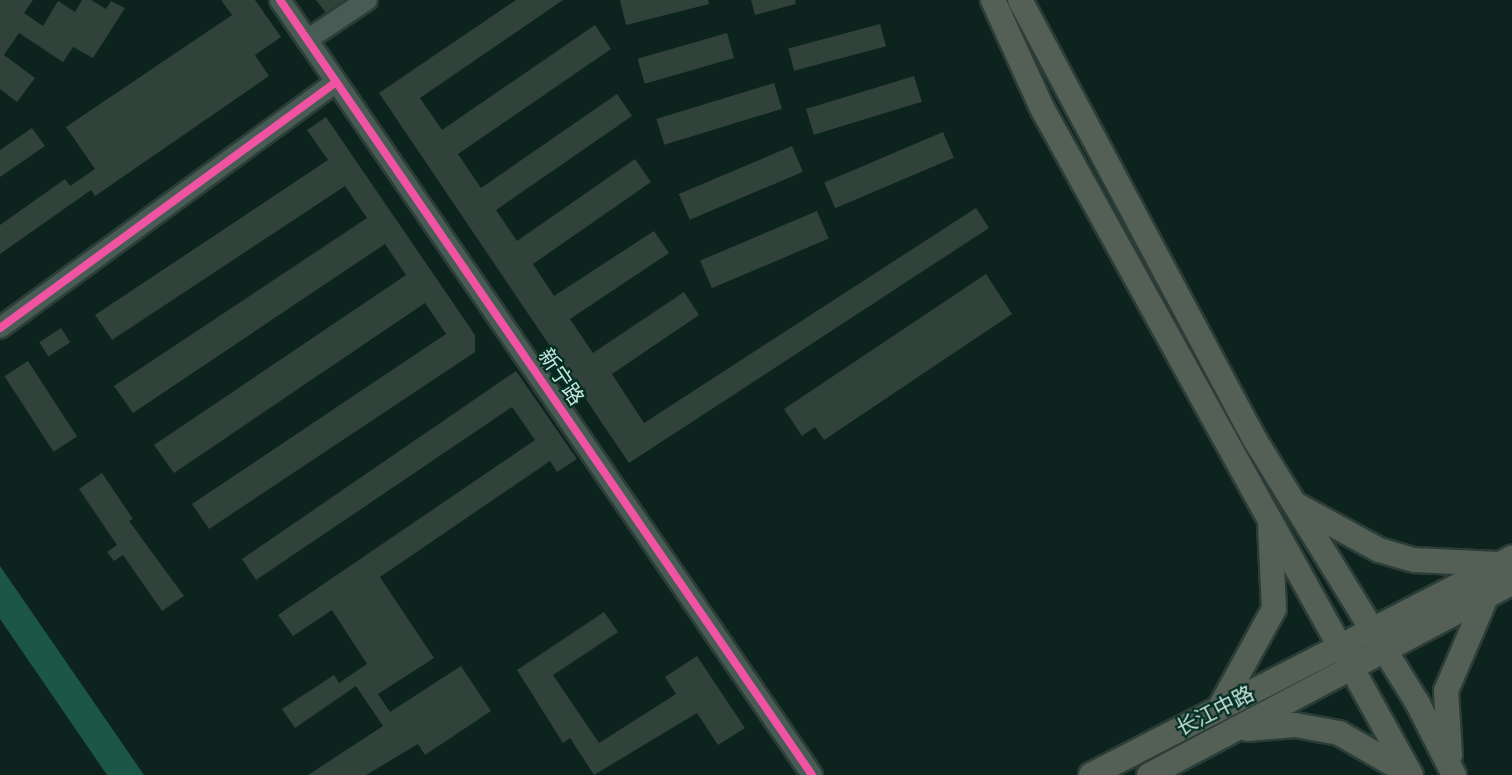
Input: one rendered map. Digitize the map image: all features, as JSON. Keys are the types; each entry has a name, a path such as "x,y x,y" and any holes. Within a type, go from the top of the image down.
{"main road":[{"path":"993,0 1042,108 1411,775"},
{"path":"1020,0 1233,398 1386,652 1452,772"},
{"path":"1295,504 1379,550 1415,560 1508,568"},
{"path":"1219,709 1274,609 1270,520"},
{"name":"长江中路","path":"1149,775 1386,652 1486,597 1508,568"},
{"name":"长江中路","path":"1091,775 1372,630 1508,568"},
{"path":"1452,772 1446,691 1486,597"},
{"path":"1235,730 1295,724 1339,733 1411,775"}],"street":[{"name":"新宁路","path":"280,0 812,775"},
{"path":"307,40 367,0"},
{"path":"0,328 336,82"}],"shaded area":[{"path":"0,566 144,775 107,775 0,619"}],"building":[{"path":"0,0 33,0 24,13 43,26 58,1 75,12 82,0 91,0 106,9 111,1 125,8 93,58 73,47 63,62 19,33 4,55 35,78 17,102 0,89"},
{"path":"221,0 255,0 281,37 255,55 269,76 95,196 91,190 0,254 0,225 65,179 70,186 95,169 66,127 232,15"},
{"path":"316,0 345,0 326,13"},
{"path":"516,0 563,0 420,98 442,130 595,25 611,49 458,154 481,188 617,94 632,116 496,210 517,241 635,159 651,182 533,264 554,296 654,231 669,253 570,319 593,353 684,292 699,315 612,374 644,423 976,208 989,228 629,463 379,93"},
{"path":"620,0 708,0 709,4 626,25"},
{"path":"751,0 795,0 796,4 755,15"},
{"path":"880,24 886,46 794,71 788,49"},
{"path":"727,33 734,58 645,84 638,59"},
{"path":"914,76 922,102 814,135 806,109"},
{"path":"774,83 782,109 664,145 656,119"},
{"path":"326,117 475,335 475,352 209,529 192,504 446,334 425,303 174,473 154,445 406,275 385,244 133,413 114,386 367,218 345,186 112,340 95,315 328,160 307,130"},
{"path":"32,128 45,146 0,177 0,150"},
{"path":"943,132 954,158 835,208 824,182"},
{"path":"792,146 803,172 690,220 679,194"},
{"path":"817,211 829,239 712,288 700,261"},
{"path":"986,274 1012,314 824,440 815,427 802,436 784,409"},
{"path":"61,328 70,342 48,356 39,342"},
{"path":"28,361 77,436 54,452 5,376"},
{"path":"516,371 577,459 557,472 550,461 380,577 434,658 378,694 390,712 461,666 491,711 425,755 418,744 366,775 308,775 383,726 356,686 295,728 282,709 334,675 339,683 367,664 332,610 293,636 278,615 535,440 512,407 256,580 242,559"},
{"path":"102,473 133,519 129,521 184,596 162,611 123,555 114,561 107,552 117,545 79,489"},
{"path":"604,612 618,632 553,675 599,743 676,694 665,677 697,656 745,728 718,745 697,713 594,775 570,738 563,743 517,670"}],"cycle path":[{"path":"280,0 812,775"},
{"path":"0,328 336,82"}]}
